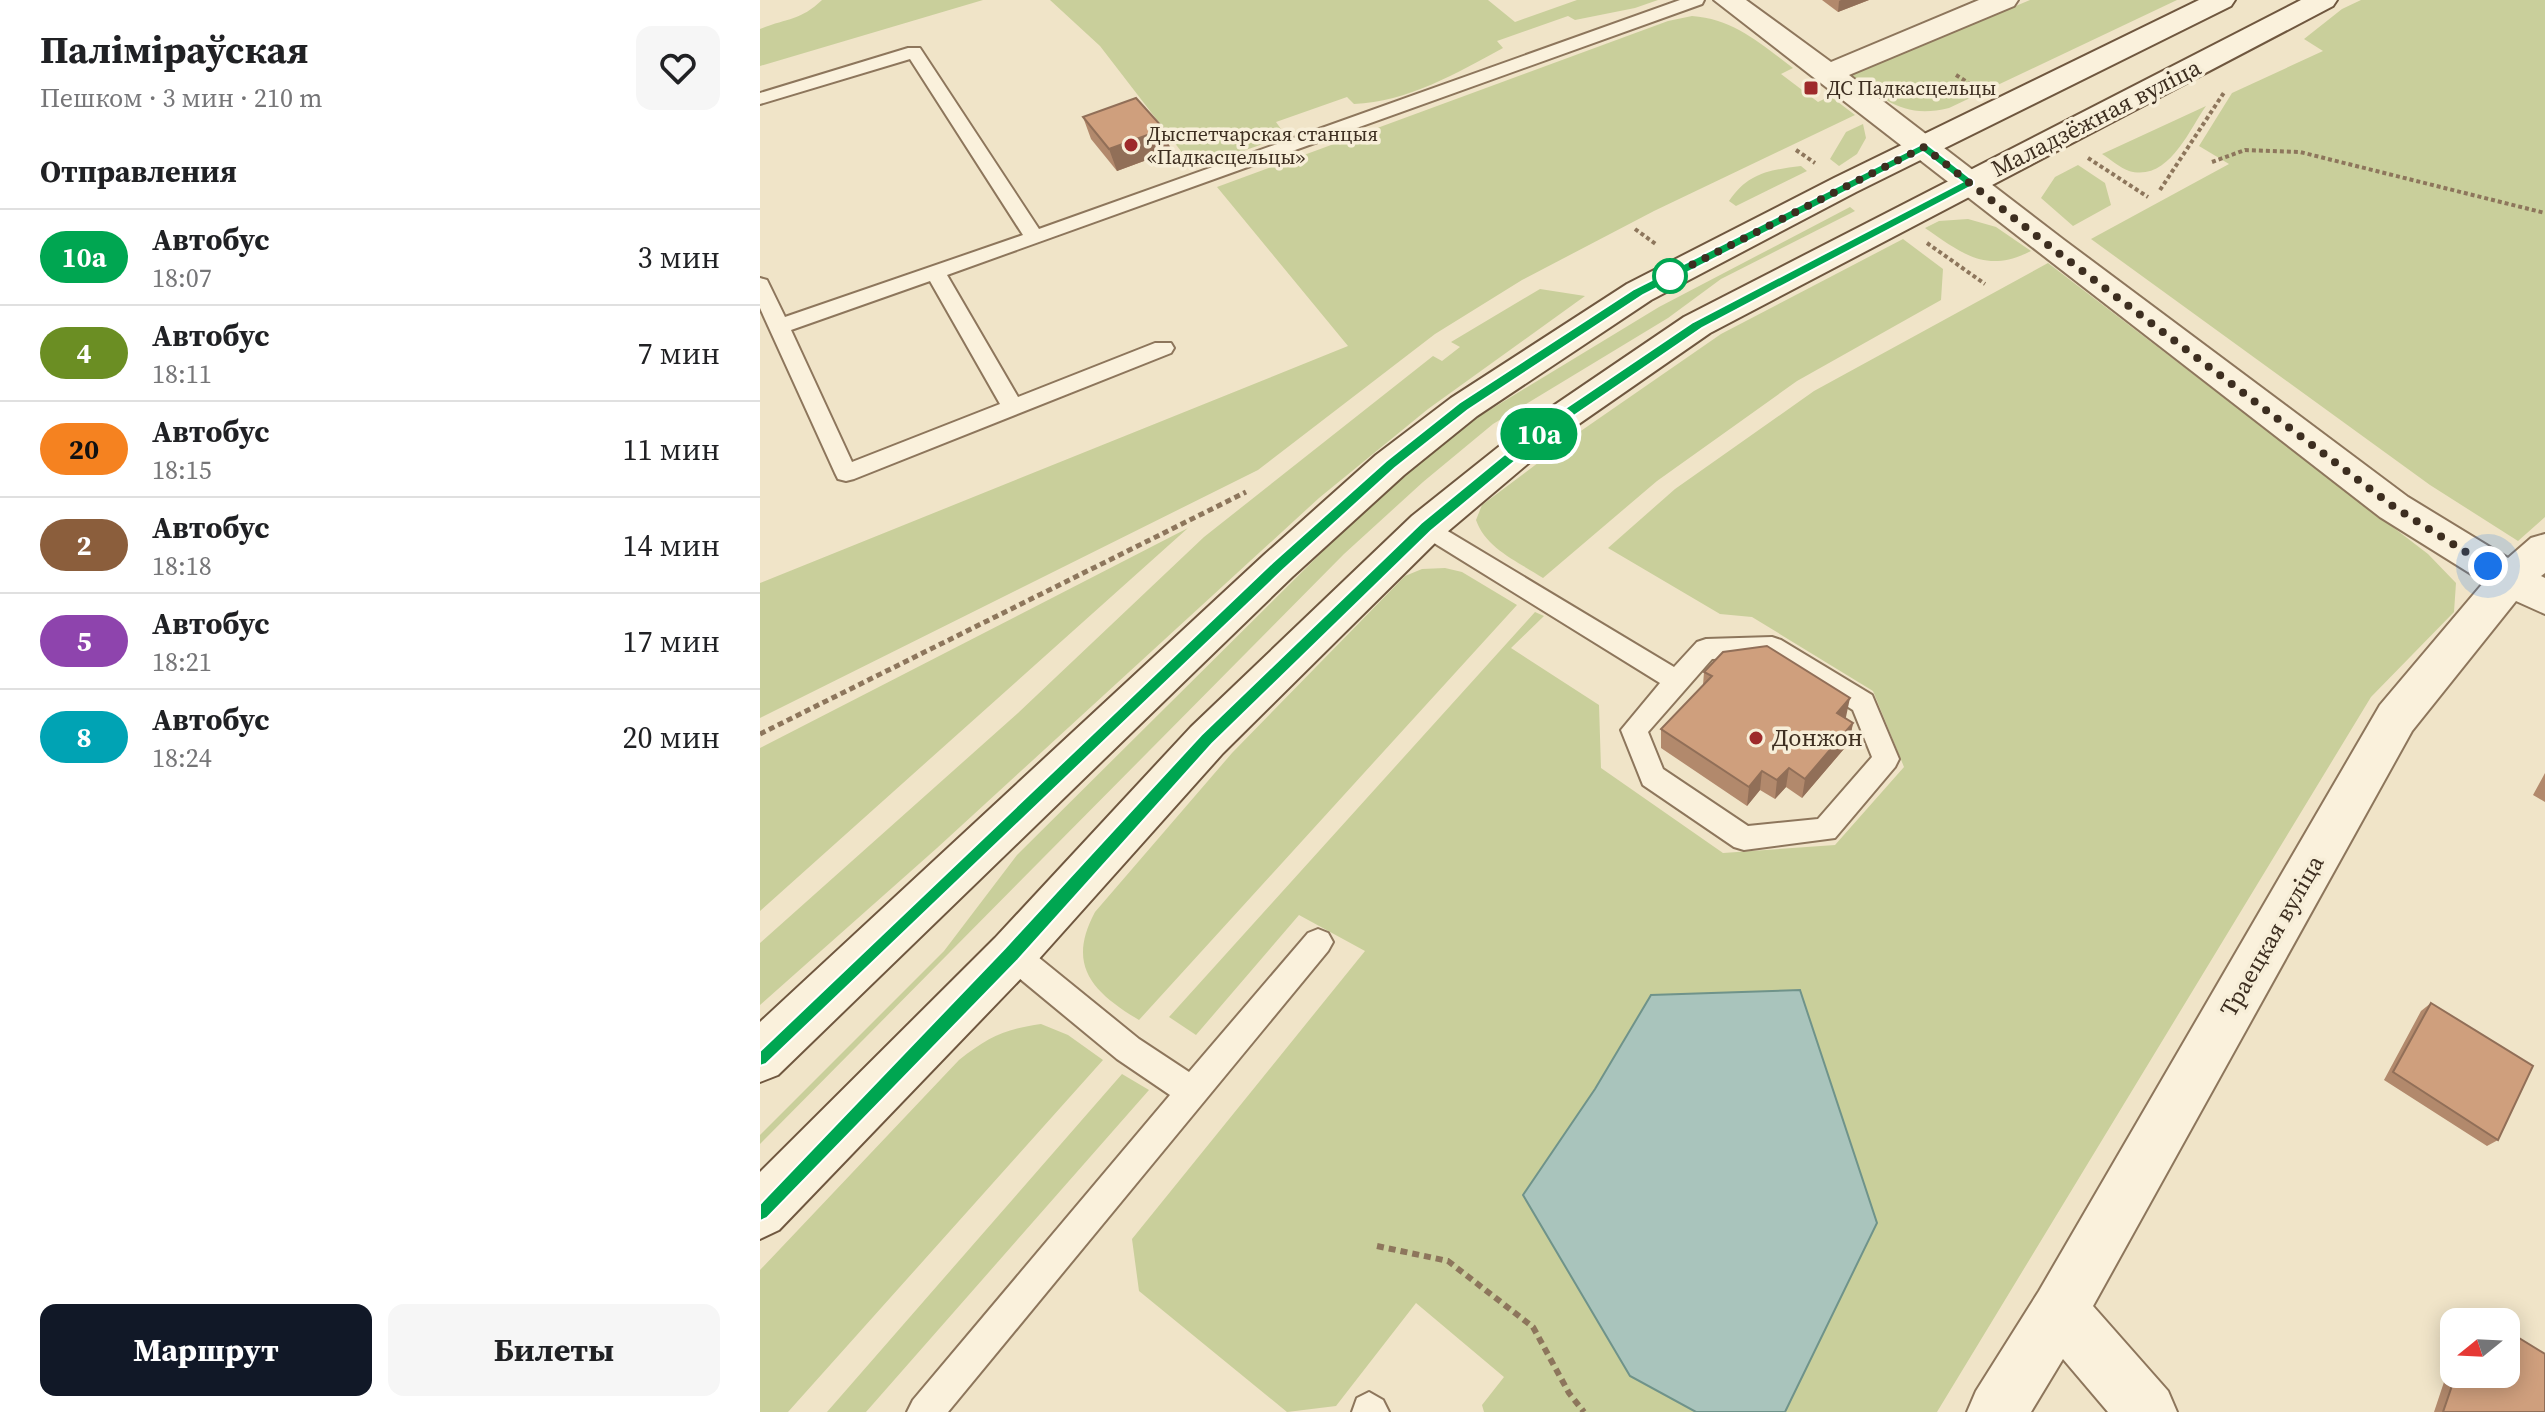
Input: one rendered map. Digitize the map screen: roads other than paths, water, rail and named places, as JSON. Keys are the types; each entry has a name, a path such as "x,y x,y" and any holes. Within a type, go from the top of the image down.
{"main road":[{"path":"1728,0 2394,507 2534,575"},
{"path":"1827,74 2004,0"},
{"name":"Маладзёжная вуліца","path":"760,1057 1278,566 1390,465 1464,407 1639,292 2221,0"},
{"name":"Маладзёжная вуліца","path":"760,1211 1012,954 1207,740 1426,527 1544,430 1697,325 2323,0"},
{"name":"Траецкая вуліца","path":"1997,1412 2059,1311 2396,718 2534,575"},
{"path":"2059,1311 2147,1412"}],"lane":[{"path":"779,327 1218,174 1696,0"},
{"path":"760,99 914,52 1034,236"},
{"path":"935,272 1013,407"},
{"path":"760,285 846,473 1163,348"},
{"path":"1426,527 1677,681"},
{"path":"1772,647 1863,703 1886,759 1825,830 1744,838 1653,777 1634,730 1677,681 1706,649 1772,647"},
{"path":"925,1412 1318,942"},
{"path":"1012,954 1128,1049 1192,1092"}],"water":[{"path":"1800,990 1877,1223 1785,1412 1696,1412 1630,1376 1523,1195 1595,1089 1651,995"}],"place":[{"name":"ДС Падкасцельцы","path":"1811,88"},
{"name":"Дыспетчарская станцыя «Падкасцельцы»","path":"1131,145"},
{"name":"Донжон","path":"1756,738"}]}
